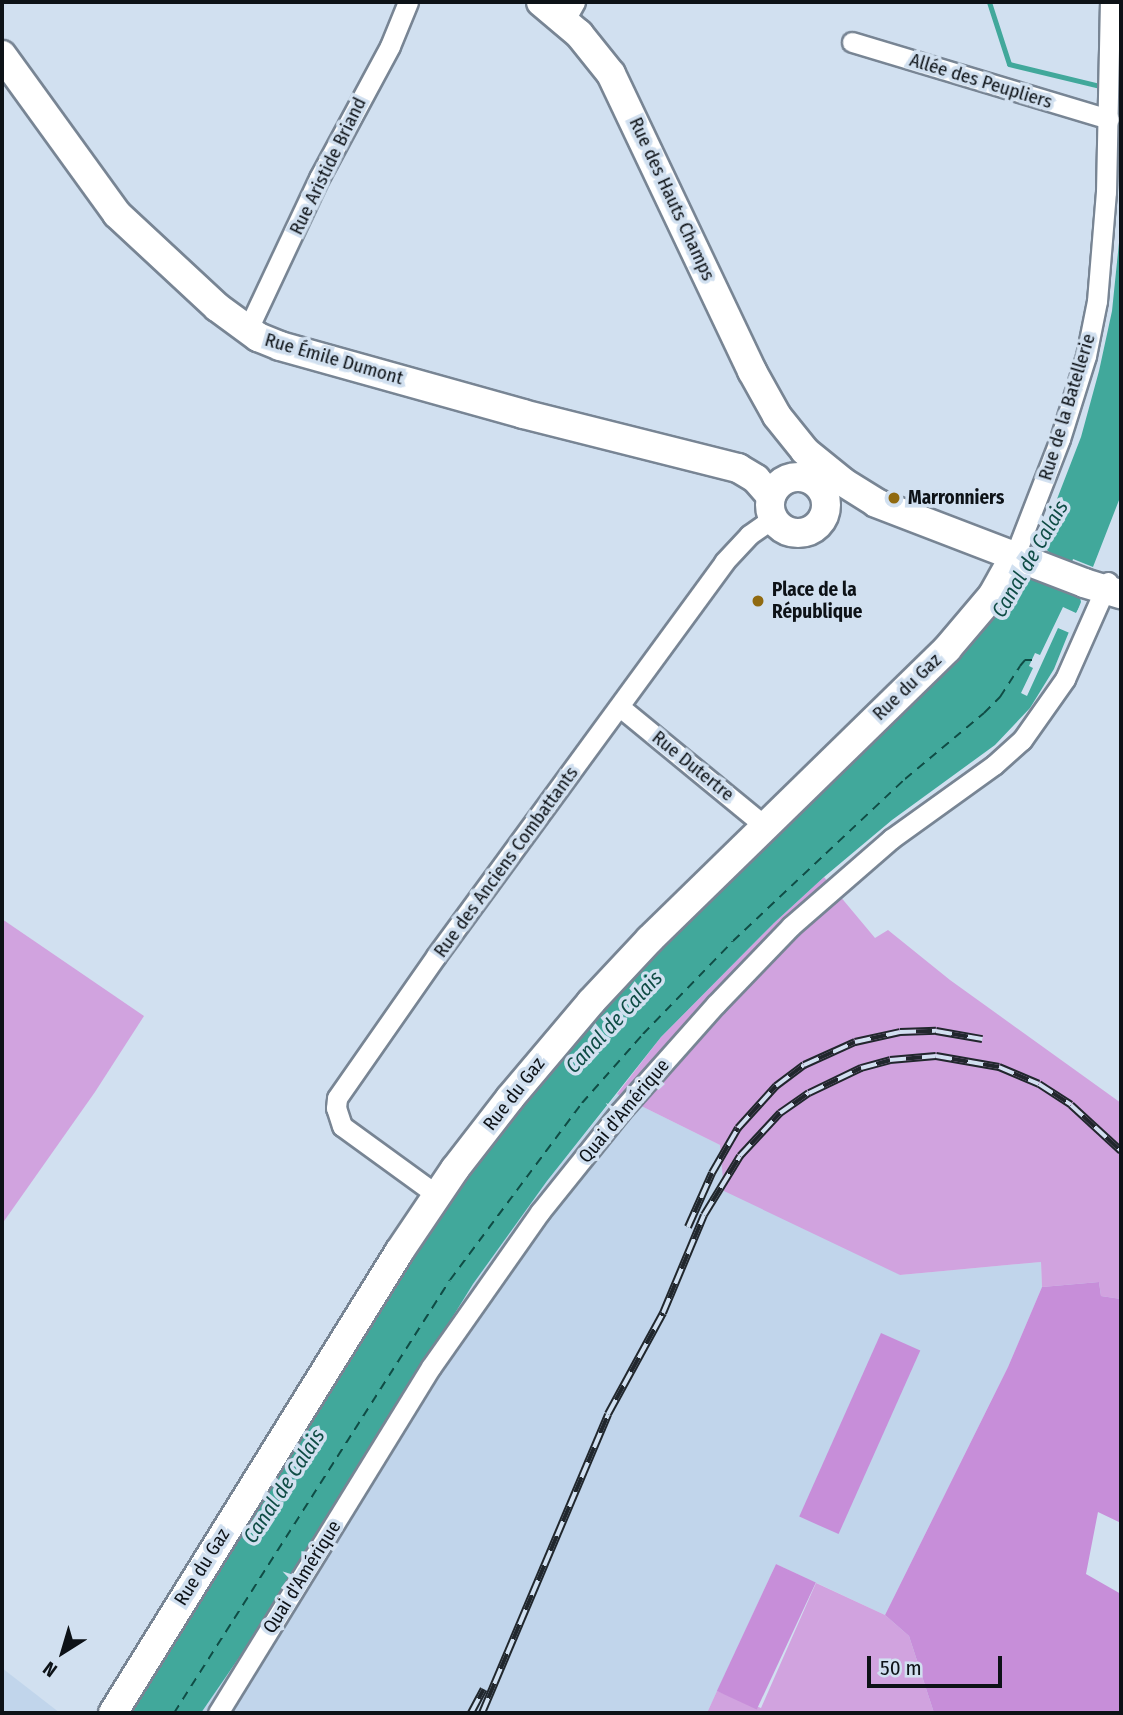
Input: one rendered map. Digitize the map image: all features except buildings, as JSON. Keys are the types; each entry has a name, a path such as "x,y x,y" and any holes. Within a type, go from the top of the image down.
{"street":[{"name":"Rue Aristide Briand","path":"247,331 319,178 390,46 408,2"},
{"name":"Rue des Hauts Champs","path":"541,2 570,11 621,92 752,370 798,462 819,491"},
{"name":"Rue de la Batellerie","path":"1023,559 1092,330 1101,268 1110,119 1110,2"},
{"name":"Allée des Peupliers","path":"852,42 1110,119"},
{"name":"Rue Émile Dumont","path":"2,55 117,214 216,307 247,331 291,349 638,445 737,468 756,479 772,507"},
{"name":"Rue des Hauts Champs","path":"777,416 819,464 876,503 1023,559 1108,586"},
{"path":"819,491 821,519 808,530 790,531 772,507 786,480 799,477 819,491 876,503"},
{"name":"Rue des Anciens Combattants","path":"437,1195 342,1126 336,1108 338,1098 429,967 695,603 772,507"},
{"name":"Rue du Gaz","path":"113,1713 344,1338 437,1195 523,1081 590,1002 960,635 1023,559"},
{"name":"Quai d'Amérique","path":"218,1713 430,1367 556,1192 716,1004 791,926 891,839 1015,747 1041,716 1065,679 1108,586"},
{"name":"Rue Dutertre","path":"620,707 765,826"}],"shaded area":[{"path":"824,877 875,938 888,930 950,980 1121,1103 1121,1299 1101,1296 1099,1282 1042,1287 1041,1262 900,1275 724,1191 720,1145 617,1094 661,1037 774,923"},
{"path":"2,919 144,1016 95,1092 2,1224"},
{"path":"617,1094 720,1145 900,1275 1041,1262 1042,1287 1008,1367 885,1615 776,1564 707,1713 201,1713 269,1614 473,1284 547,1181"},
{"path":"1099,1282 1101,1296 1121,1299 1121,1523 1098,1512 1086,1574 1121,1594 1121,1713 934,1713 909,1636 885,1615 1008,1367 1042,1287"},
{"path":"881,1333 920,1350 839,1534 799,1517"},
{"path":"776,1564 816,1583 757,1709 717,1691"},
{"path":"816,1583 885,1615 909,1636 934,1713 707,1713 717,1691 761,1708"},
{"path":"2,1668 60,1713 2,1713"}],"water":[{"name":"Canal de Calais","path":"1121,223 1121,495 1093,567 1073,559 1064,589 1080,597 1081,602 1054,669 1030,708 995,745 892,820 824,877 774,923 661,1037 547,1181 473,1284 269,1614 201,1713 128,1713 373,1315 464,1177 511,1118 618,991 944,672 1022,581 1039,579 1049,552 1040,543 1081,437 1099,371 1112,311"}],"pier":[{"path":"1080,606 1083,607 1072,634 1058,628 1027,696 1021,693 1033,668 1029,666 1035,653 1040,655 1063,607 1076,613"}],"waterway":[{"path":"989,2 1009,64 1100,86"}],"ferry route":[{"path":"174,1713 450,1280 582,1103 643,1034 733,941 905,779 984,713 1000,697 1025,660 1032,660"}],"railway":[{"path":"688,1227 712,1173 738,1128 776,1086 804,1065 855,1042 900,1032 936,1031 982,1039"},
{"path":"482,1713 608,1414 663,1313 704,1215 740,1156 780,1113 809,1093 861,1068 890,1060 936,1056 999,1067 1039,1084 1071,1105 1121,1151"},
{"path":"471,1713 484,1689"}],"place":[{"name":"Marronniers","path":"894,498"},
{"name":"Place de la République","path":"758,601"}]}
